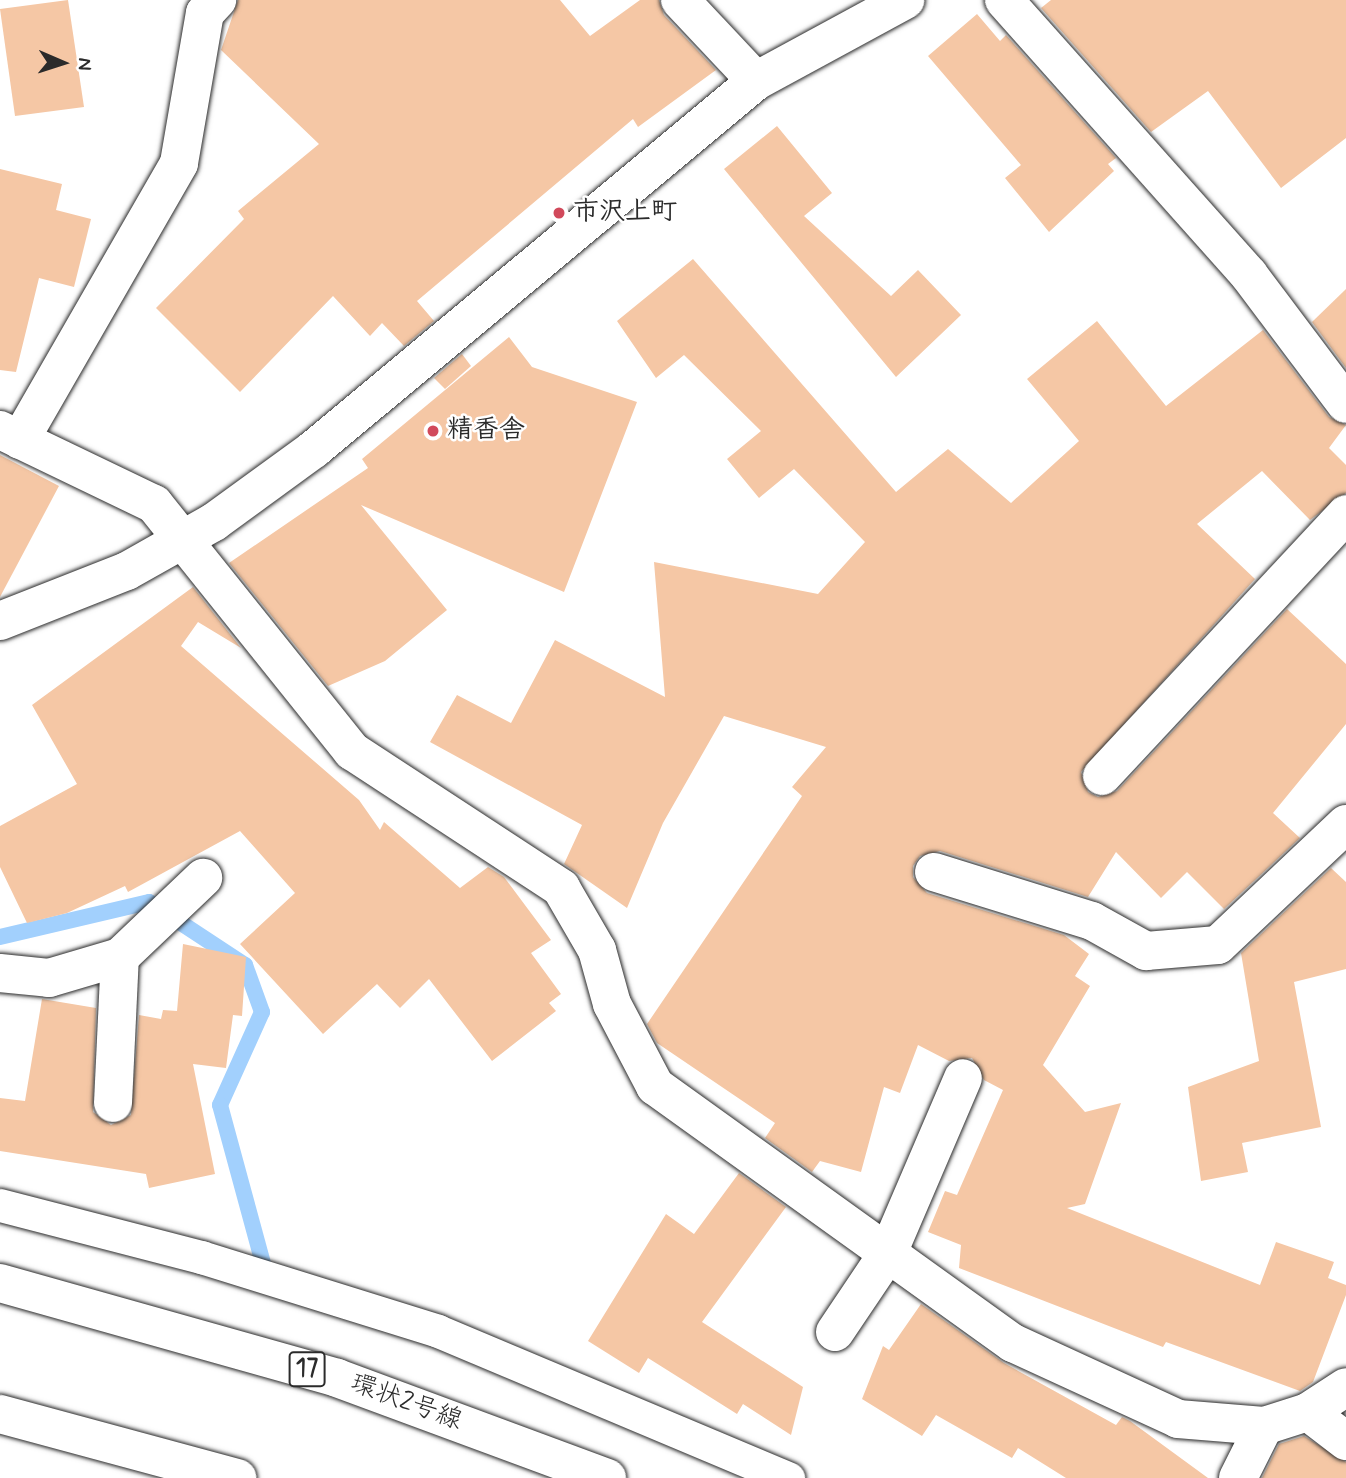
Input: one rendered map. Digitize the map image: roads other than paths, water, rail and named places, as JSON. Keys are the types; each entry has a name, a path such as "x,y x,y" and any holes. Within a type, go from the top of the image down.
{"street":[{"path":"217,0 205,13 179,163 10,435 154,505 187,540 352,751 561,888 597,950 612,1004 655,1086 1013,1343 1178,1419 1264,1426 1308,1412 1346,1387"},
{"path":"680,0 756,81"},
{"path":"0,621 187,540 314,449 756,81 905,0"},
{"path":"1004,0 1249,275 1346,404"},
{"path":"1102,776 1346,514"},
{"path":"933,872 1092,920 1146,951 1218,945 1346,824"},
{"path":"0,973 49,978 120,957 180,900"},
{"path":"113,1103 120,957"},
{"path":"835,1332 888,1253 963,1078"},
{"path":"0,1205 201,1257 438,1331 789,1478"},
{"name":"環状2号線","path":"0,1283 337,1378 607,1478"},
{"path":"1308,1412 1346,1441"},
{"path":"0,1414 238,1478"},
{"path":"1238,1478 1264,1426"}],"waterway":[{"path":"0,937 149,902 245,965 262,1012 220,1105 267,1278"}],"place":[{"name":"市沢上町","path":"559,213"},
{"name":"精香舎","path":"433,431"}]}
